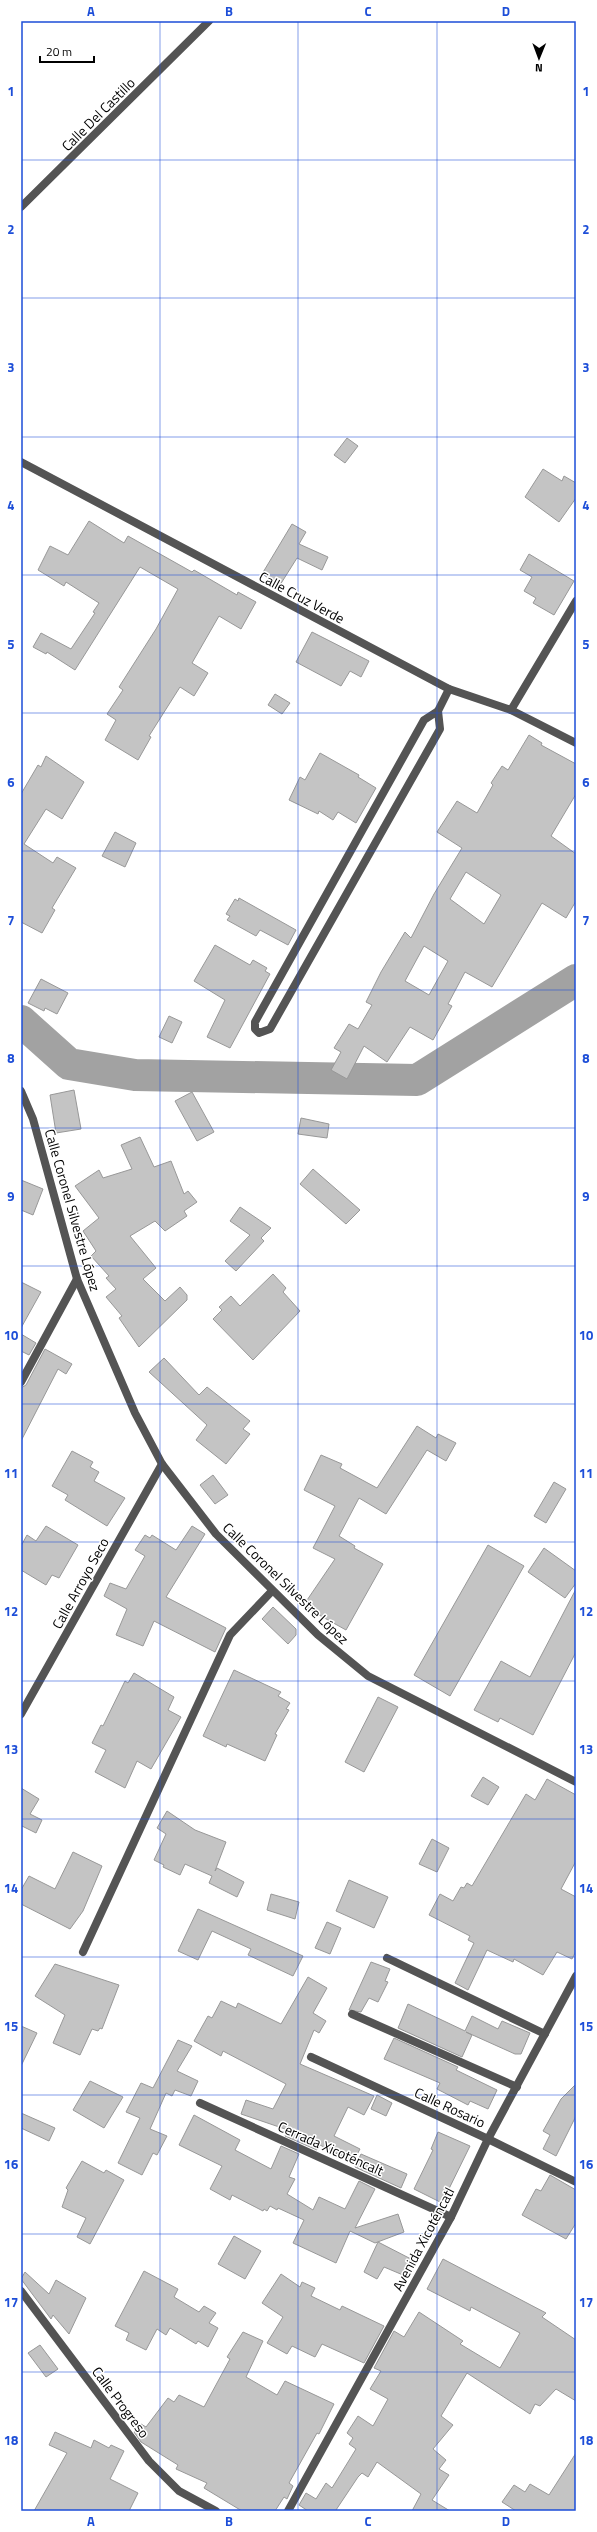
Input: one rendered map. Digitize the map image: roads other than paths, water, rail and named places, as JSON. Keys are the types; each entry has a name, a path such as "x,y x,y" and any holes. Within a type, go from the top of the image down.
{"street":[{"name":"Calle Del Castillo","path":"21,207 209,21"},
{"name":"Calle Cruz Verde","path":"21,462 449,689 511,710 576,743"},
{"path":"511,710 576,601"},
{"path":"438,711 440,729 270,1029 259,1033 255,1029 255,1022 424,720 438,711 449,689"},
{"name":"Calle Coronel Silvestre López","path":"21,1091 33,1119 77,1279 135,1413 162,1464 216,1534 318,1636 368,1676 576,1782"},
{"path":"21,1382 77,1279"},
{"name":"Calle Arroyo Seco","path":"21,1714 162,1464"},
{"path":"83,1952 230,1635 272,1591"},
{"path":"387,1958 545,2034"},
{"name":"Avenida Xicoténcatl","path":"288,2511 451,2217 488,2139 576,1976"},
{"path":"352,2014 517,2087"},
{"name":"Calle Rosario","path":"311,2057 488,2139 576,2182"},
{"name":"Cerrada Xicoténcalt","path":"200,2103 451,2217"},
{"name":"Calle Progreso","path":"21,2291 149,2461 179,2490 216,2511"}],"waterway":[{"path":"21,1021 69,1064 135,1075 417,1080 576,980"}]}
